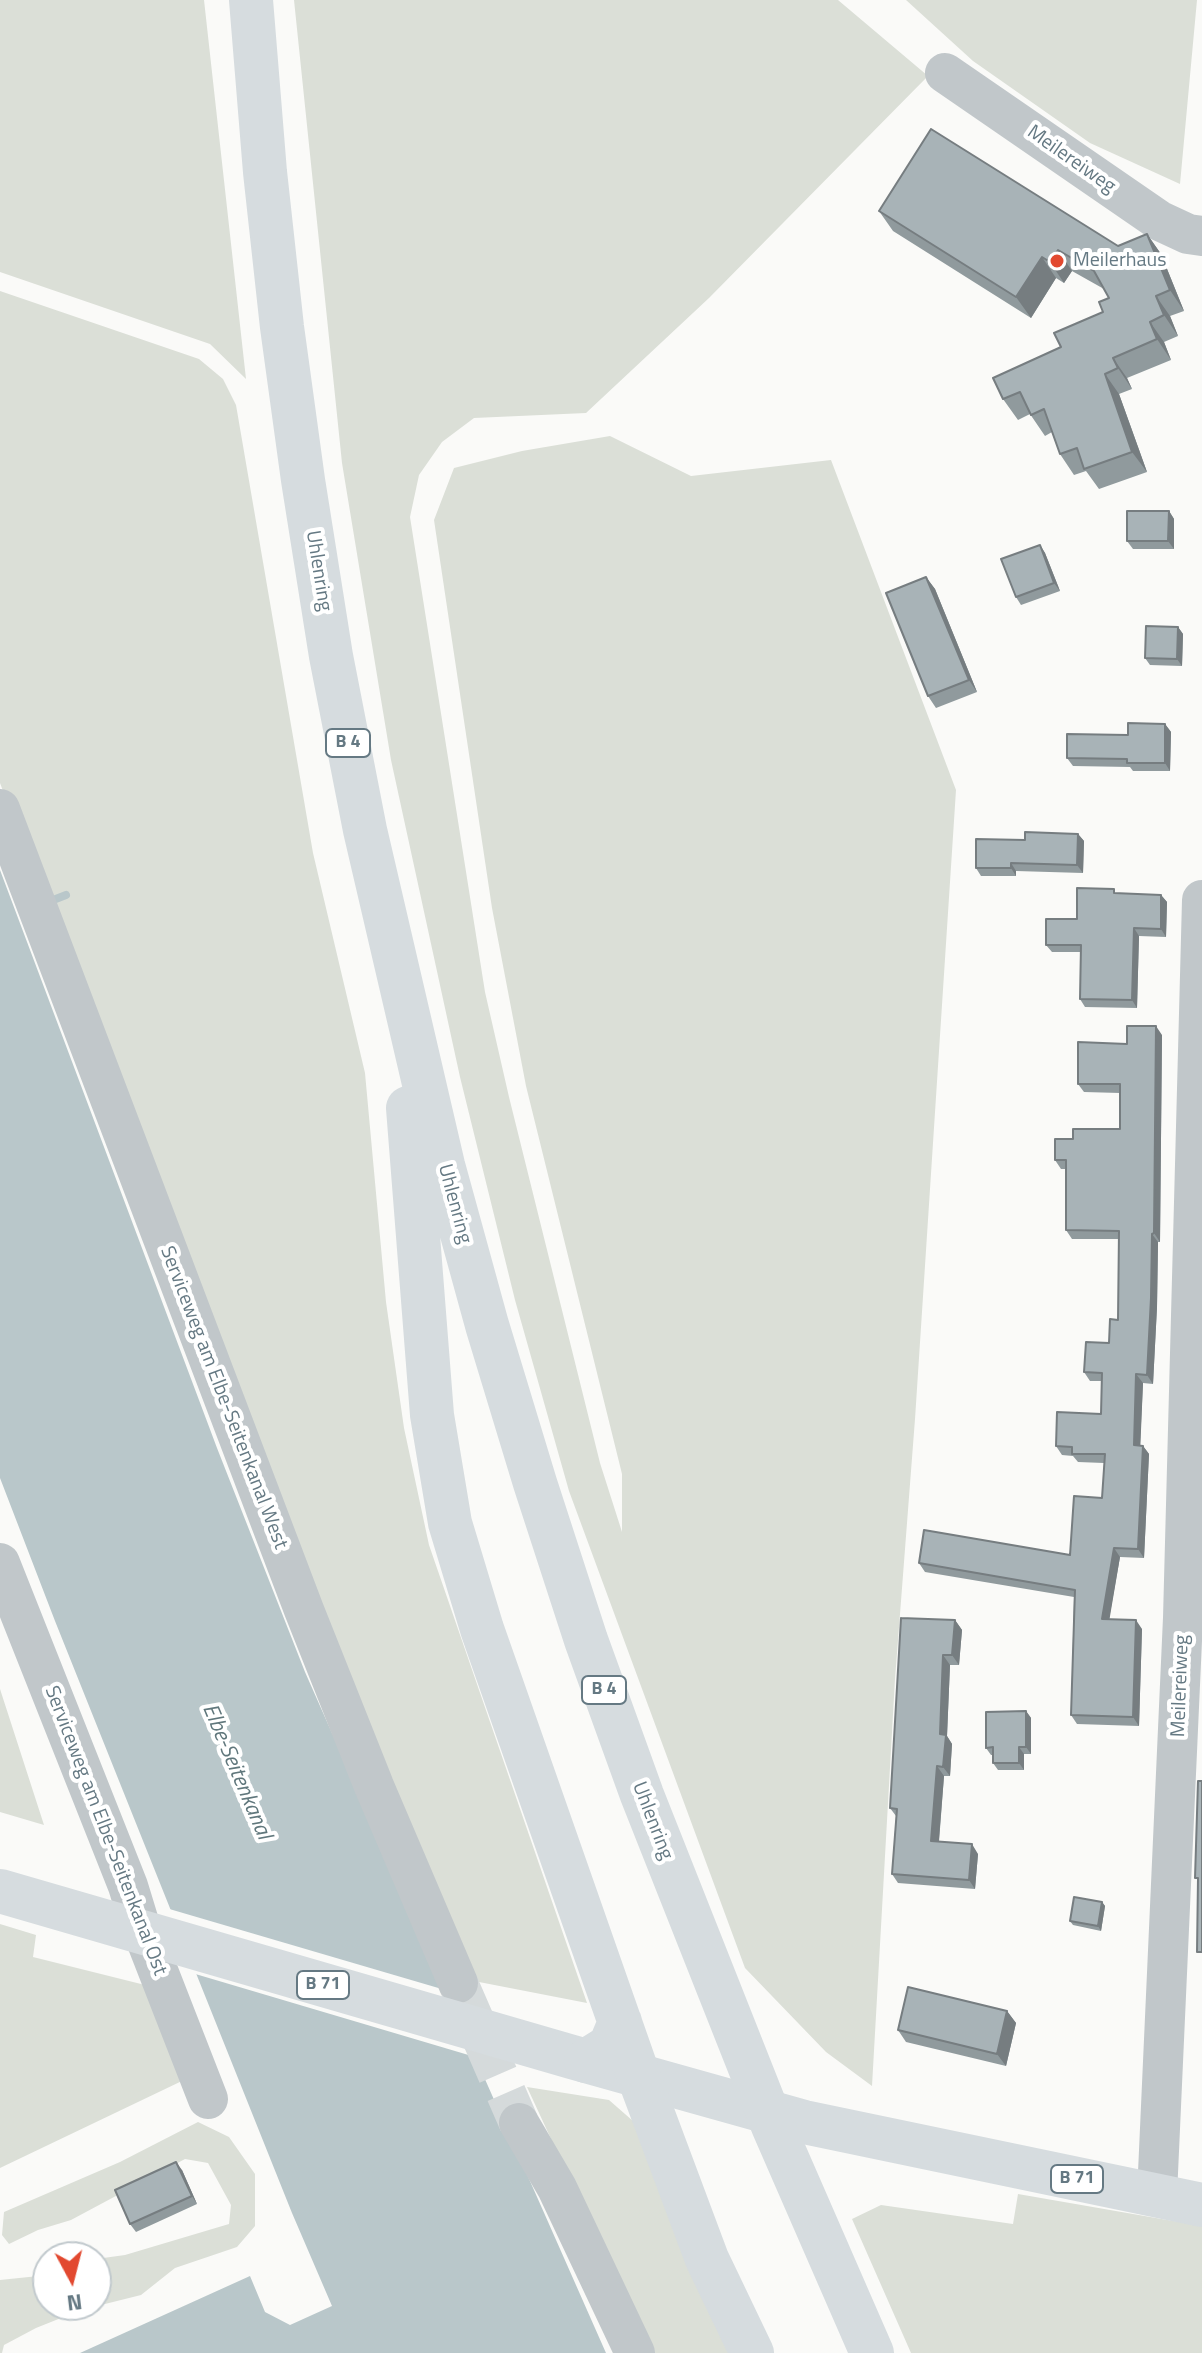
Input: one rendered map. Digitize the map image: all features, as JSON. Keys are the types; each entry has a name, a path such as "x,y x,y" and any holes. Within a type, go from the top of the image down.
{"main road":[{"name":"Uhlenring","path":"251,0 267,188 305,495 365,830 443,1165 487,1325 586,1640 684,1906 773,2126 872,2353"},
{"path":"404,1004 423,1324 432,1415 450,1523 482,1629 620,2022 658,2082 707,2259 752,2353"},
{"name":"B 71","path":"0,1891 804,2122 1202,2205"},
{"path":"579,2059 610,2046 620,2022"}],"street":[{"name":"Meilereiweg","path":"945,73 1160,221 1188,234 1202,236"},
{"name":"Serviceweg am Elbe-Seitenkanal West","path":"0,809 304,1610 374,1786 458,1983"},
{"name":"Meilereiweg","path":"1157,2195 1184,1602 1202,900"},
{"name":"Serviceweg am Elbe-Seitenkanal Ost","path":"0,1563 128,1886 208,2099"},
{"path":"519,2123 557,2188 635,2353"}],"shaded area":[{"path":"0,0 204,0 246,379 210,344 0,272"},
{"path":"294,0 838,0 928,76 709,298 586,413 474,418 442,442 419,475 410,517 485,992 600,1463 622,1532 622,1474 526,1086 492,908 434,520 454,468 522,451 610,436 691,476 831,460 956,790 895,1679 872,2086 826,2052 745,1968 569,1491 515,1300 460,1077 391,760 342,463"},
{"path":"906,0 1197,0 1180,184 1090,143 973,61"},
{"path":"0,291 199,359 223,379 236,405 313,853 365,1073 386,1302 404,1428 429,1545 587,2003 479,1982 417,1854 0,783"},
{"path":"0,1689 44,1825 0,1812"},
{"path":"0,1924 36,1935 33,1957 149,1986 184,2080 0,2168"},
{"path":"527,2087 609,2100 633,2121 734,2353 650,2353"},
{"path":"198,2122 229,2137 255,2174 255,2226 237,2247 175,2268 141,2295 112,2302 112,2257 229,2224 231,2205 208,2163 185,2159 71,2220 38,2230 9,2244 2,2235 4,2212 120,2162"},
{"path":"1018,2194 1202,2226 1202,2353 911,2353 852,2219 881,2205 1013,2224"},
{"path":"32,2277 32,2321 54,2321 4,2345 2,2353 0,2353 0,2280"}],"water":[{"name":"Elbe-Seitenkanal","path":"0,870 217,1448 305,1672 606,2353 80,2353 250,2276 265,2312 290,2325 332,2306 292,2213 0,1478"}],"pier":[{"path":"166,1908 452,1992 482,2059 192,1973"}],"building":[{"path":"931,129 1118,246 1147,234 1170,290 1156,296 1164,315 1150,322 1157,339 1113,358 1118,368 1105,374 1132,452 1084,469 1077,448 1060,454 1044,409 1031,415 1020,392 1003,399 993,378 1061,347 1054,333 1103,312 1099,302 1109,298 1094,271 1058,250 1050,262 1042,257 1016,297 879,211"},
{"path":"1127,511 1169,511 1168,541 1127,541"},
{"path":"1040,545 1054,583 1016,597 1001,559"},
{"path":"926,577 969,680 928,696 886,593"},
{"path":"1146,626 1178,627 1177,659 1145,658"},
{"path":"1128,723 1165,724 1165,763 1067,758 1067,734 1128,735"},
{"path":"1025,832 1078,834 1077,865 1011,863 1011,868 976,868 976,839 1025,840"},
{"path":"1077,888 1161,895 1161,929 1134,928 1132,1000 1080,999 1081,945 1046,945 1046,919 1077,919"},
{"path":"1127,1026 1156,1026 1154,1233 1147,1375 1136,1374 1134,1445 1143,1446 1138,1549 1114,1548 1102,1619 1136,1620 1133,1717 1071,1715 1075,1590 919,1563 924,1530 1070,1555 1074,1496 1102,1498 1105,1454 1072,1454 1072,1447 1056,1446 1057,1412 1101,1414 1102,1373 1084,1372 1086,1342 1109,1343 1110,1319 1118,1320 1119,1231 1066,1230 1066,1160 1055,1160 1055,1139 1073,1139 1073,1129 1120,1129 1120,1084 1078,1084 1078,1042 1127,1044"},
{"path":"901,1618 955,1620 952,1655 943,1655 940,1734 946,1735 943,1767 937,1766 931,1841 972,1844 969,1880 892,1874 897,1809 890,1808"},
{"path":"1026,1711 1026,1747 1019,1747 1019,1763 993,1763 993,1747 986,1748 986,1712"},
{"path":"1198,1781 1202,1781 1202,1952 1197,1952 1198,1878 1195,1878"},
{"path":"1074,1897 1102,1902 1098,1926 1070,1921"},
{"path":"908,1987 1007,2011 997,2054 898,2030"},
{"path":"176,2162 192,2196 130,2224 115,2190"}],"waterway":[{"path":"48,902 66,895"}],"tunnel":[{"path":"458,1983 519,2123"}],"place":[{"name":"Meilerhaus","path":"1057,261"}]}
